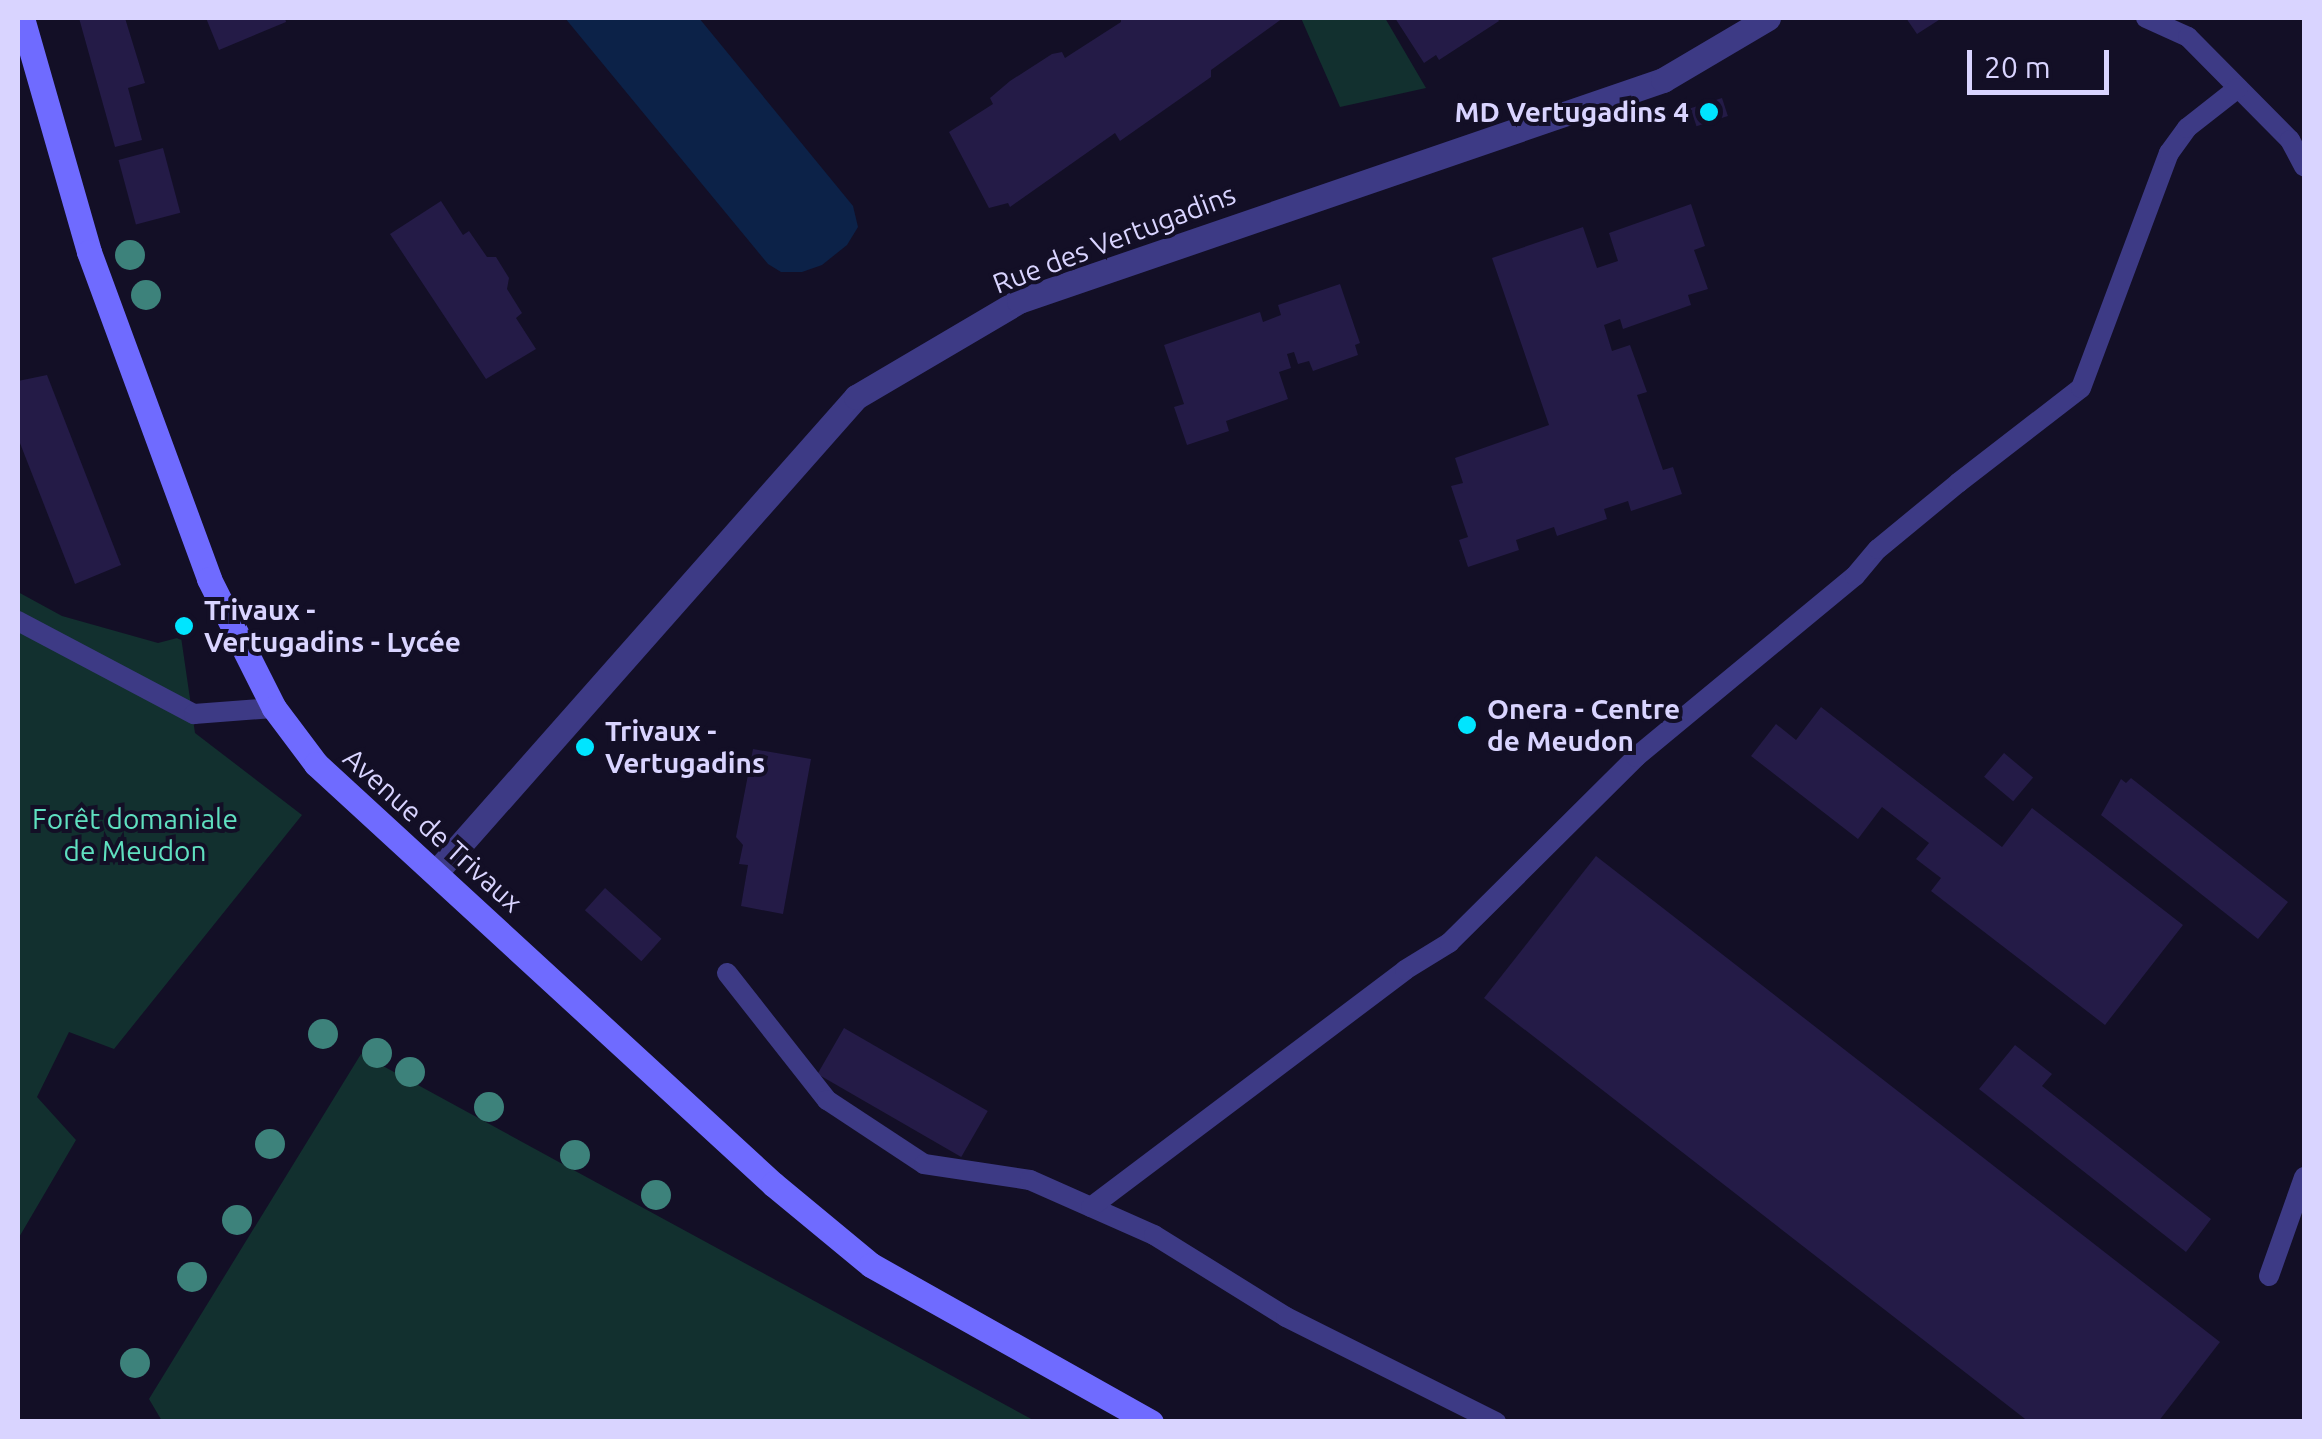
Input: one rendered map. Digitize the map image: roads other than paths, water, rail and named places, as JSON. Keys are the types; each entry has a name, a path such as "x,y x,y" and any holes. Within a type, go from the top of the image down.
{"main road":[{"name":"Avenue de Trivaux","path":"22,18 90,252 209,579 274,708 316,764 437,871 773,1184 871,1265 1151,1422"}],"street":[{"name":"Rue des Vertugadins","path":"437,871 856,397 1019,301 1663,80 1768,18"}],"lane":[{"path":"2146,18 2188,37 2290,140 2304,166"},
{"path":"1091,1207 1405,970 1449,943 1636,757 1855,576 1878,549 2082,388 2169,153 2188,128 2238,88"},
{"path":"18,621 194,714 274,708"},
{"path":"727,973 827,1100 924,1164 1030,1180 1154,1234 1286,1316 1496,1422"},
{"path":"2269,1276 2304,1177"}],"water":[{"path":"565,18 699,18 853,206 858,227 847,245 822,265 802,272 781,272 768,264"}],"place":[{"name":"MD Vertugadins 4","path":"1709,112"},
{"name":"Trivaux - Vertugadins - Lycée","path":"184,626"},
{"name":"Onera - Centre de Meudon","path":"1467,725"},
{"name":"Trivaux - Vertugadins","path":"585,747"}],"park label":[{"name":"Forêt domaniale de Meudon","path":"135,835"}]}
